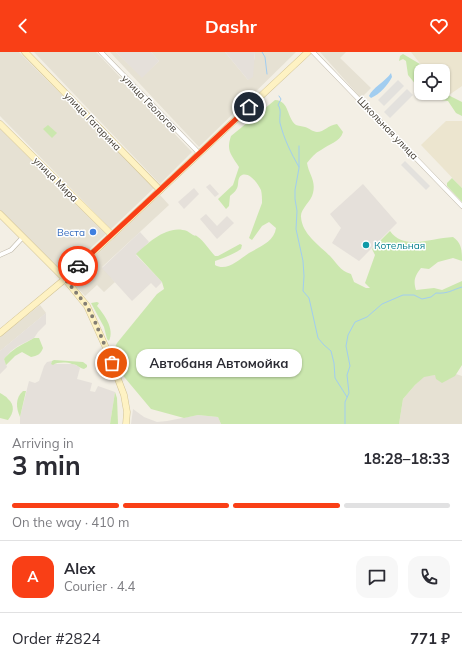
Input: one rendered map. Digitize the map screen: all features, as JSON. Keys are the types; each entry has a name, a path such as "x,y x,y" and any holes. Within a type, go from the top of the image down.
{"street":[{"name":"улица Гагарина","path":"25,52 160,190"},
{"name":"улица Геологов","path":"101,52 199,153"},
{"path":"0,333 65,279 308,52"},
{"name":"Школьная улица","path":"313,52 462,206"},
{"name":"улица Мира","path":"0,124 112,235"},
{"path":"0,214 65,279 87,306 96,324 124,395 127,412 126,424"},
{"path":"0,256 11,250 23,237"}],"shaded area":[{"path":"0,52 19,52 154,188 111,229 0,116"},
{"path":"34,52 96,52 192,152 160,184"},
{"path":"110,52 116,52 142,77 159,61 151,52 225,52 248,80 255,57 255,52 296,52 199,147"},
{"path":"116,52 151,52 159,61 142,78"},
{"path":"225,52 255,52 253,77 248,80"},
{"path":"320,52 346,52 340,58 371,88 361,98"},
{"path":"411,52 462,52 462,86 450,94 450,64 420,64"},
{"path":"398,80 404,86 384,106 378,100"},
{"path":"407,89 413,95 390,118 384,112"},
{"path":"446,121 462,121 462,188 421,145"},
{"path":"0,129 106,234 63,273 0,210"},
{"path":"405,161 430,186 426,190 401,165"},
{"path":"210,184 219,194 215,197 206,187"},
{"path":"363,184 397,223 359,261 332,243 341,228 330,214"},
{"path":"194,188 199,194 184,209 178,202"},
{"path":"160,195 169,205 102,267 115,282 104,292 97,285 85,296 71,281 72,278"},
{"path":"206,214 217,226 227,216 234,223 217,239 200,219"},
{"path":"140,232 149,242 136,255 162,282 156,288 151,283 132,301 102,268"},
{"path":"40,305 46,313 0,351 0,337"},
{"path":"46,313 46,324 34,338 11,351 4,359 7,367 0,374 0,351"},
{"path":"52,361 51,364 73,364 78,366 80,368 77,379 92,383 90,391 95,392 98,386 115,392 110,424 20,424 20,417 29,381 35,383 39,381 44,366 47,362"},
{"path":"456,374 462,376 462,424 399,424 403,399 424,376 435,375 449,379"},
{"path":"133,409 144,417 157,422 198,415 218,417 221,424 131,424"}],"green space":[{"path":"403,54 420,64 414,64 414,82 408,75 406,61 403,59 399,61 400,56"},
{"path":"450,96 462,102 462,116 456,113 448,101 441,100 450,100"},
{"path":"275,100 280,101 286,106 293,122 296,125 317,132 337,124 343,132 337,141 317,153 307,163 314,188 312,196 302,211 301,217 304,229 308,234 341,269 351,274 354,282 366,288 370,288 365,283 375,255 372,249 390,231 403,241 418,242 453,237 460,245 462,251 462,261 453,258 438,262 429,269 421,268 416,276 415,283 416,290 434,288 442,290 462,281 462,365 455,376 442,383 436,379 435,375 424,377 415,385 403,399 399,424 221,424 218,417 198,415 184,418 151,409 120,372 113,351 117,343 157,294 164,289 162,282 136,254 141,249 159,235 180,229 200,238 215,256 218,256 240,244 242,245 241,249 238,251 215,261 215,265 224,267 233,264 266,244 275,233 276,228 269,222 262,226 252,240 249,238 262,203 262,195 256,182 248,175 240,176 237,188 230,196 229,206 226,209 218,199 233,185 239,167 229,149 231,136"},
{"path":"48,125 57,133 52,138 43,129"},
{"path":"452,178 462,188 462,202 447,186 447,183"},
{"path":"91,303 99,303 97,306 103,313 110,327 111,332 109,341 107,339 104,327"},
{"path":"34,338 39,338 43,348 40,353 31,357 22,352 15,356 6,365 4,359 11,352"},
{"path":"54,360 83,362 87,365 87,367 84,369 65,363 57,363 53,365 51,364"},
{"path":"23,391 26,391 20,417 17,400"},
{"path":"115,392 117,398 118,424 110,424"},
{"path":"0,393 10,401 13,406 12,415 8,420 0,418"}],"water":[{"path":"391,73 392,77 386,86 381,92 371,98 369,96 371,93"}],"waterway":[{"path":"262,52 265,57 267,74"},
{"path":"279,96 281,99 278,105 280,109 282,129 288,146 299,167"},
{"path":"299,146 299,168 295,199 297,211 296,229 303,261 303,291 309,298 318,338 331,351 334,363 335,378 347,397"},
{"path":"345,424 345,402 349,393 347,375 350,366 346,346 348,335 355,322 367,317 382,304 403,295 414,295 422,299 431,297 436,293 447,292 462,287"}],"way so far":[{"path":"78,266 65,279 87,306 112,363"}],"place":[{"name":"Веста","path":"93,232"},
{"name":"Котельная","path":"366,245"},
{"name":"Автобаня Автомойка","path":"112,363"}],"route":[{"path":"78,266 249,107"}]}
